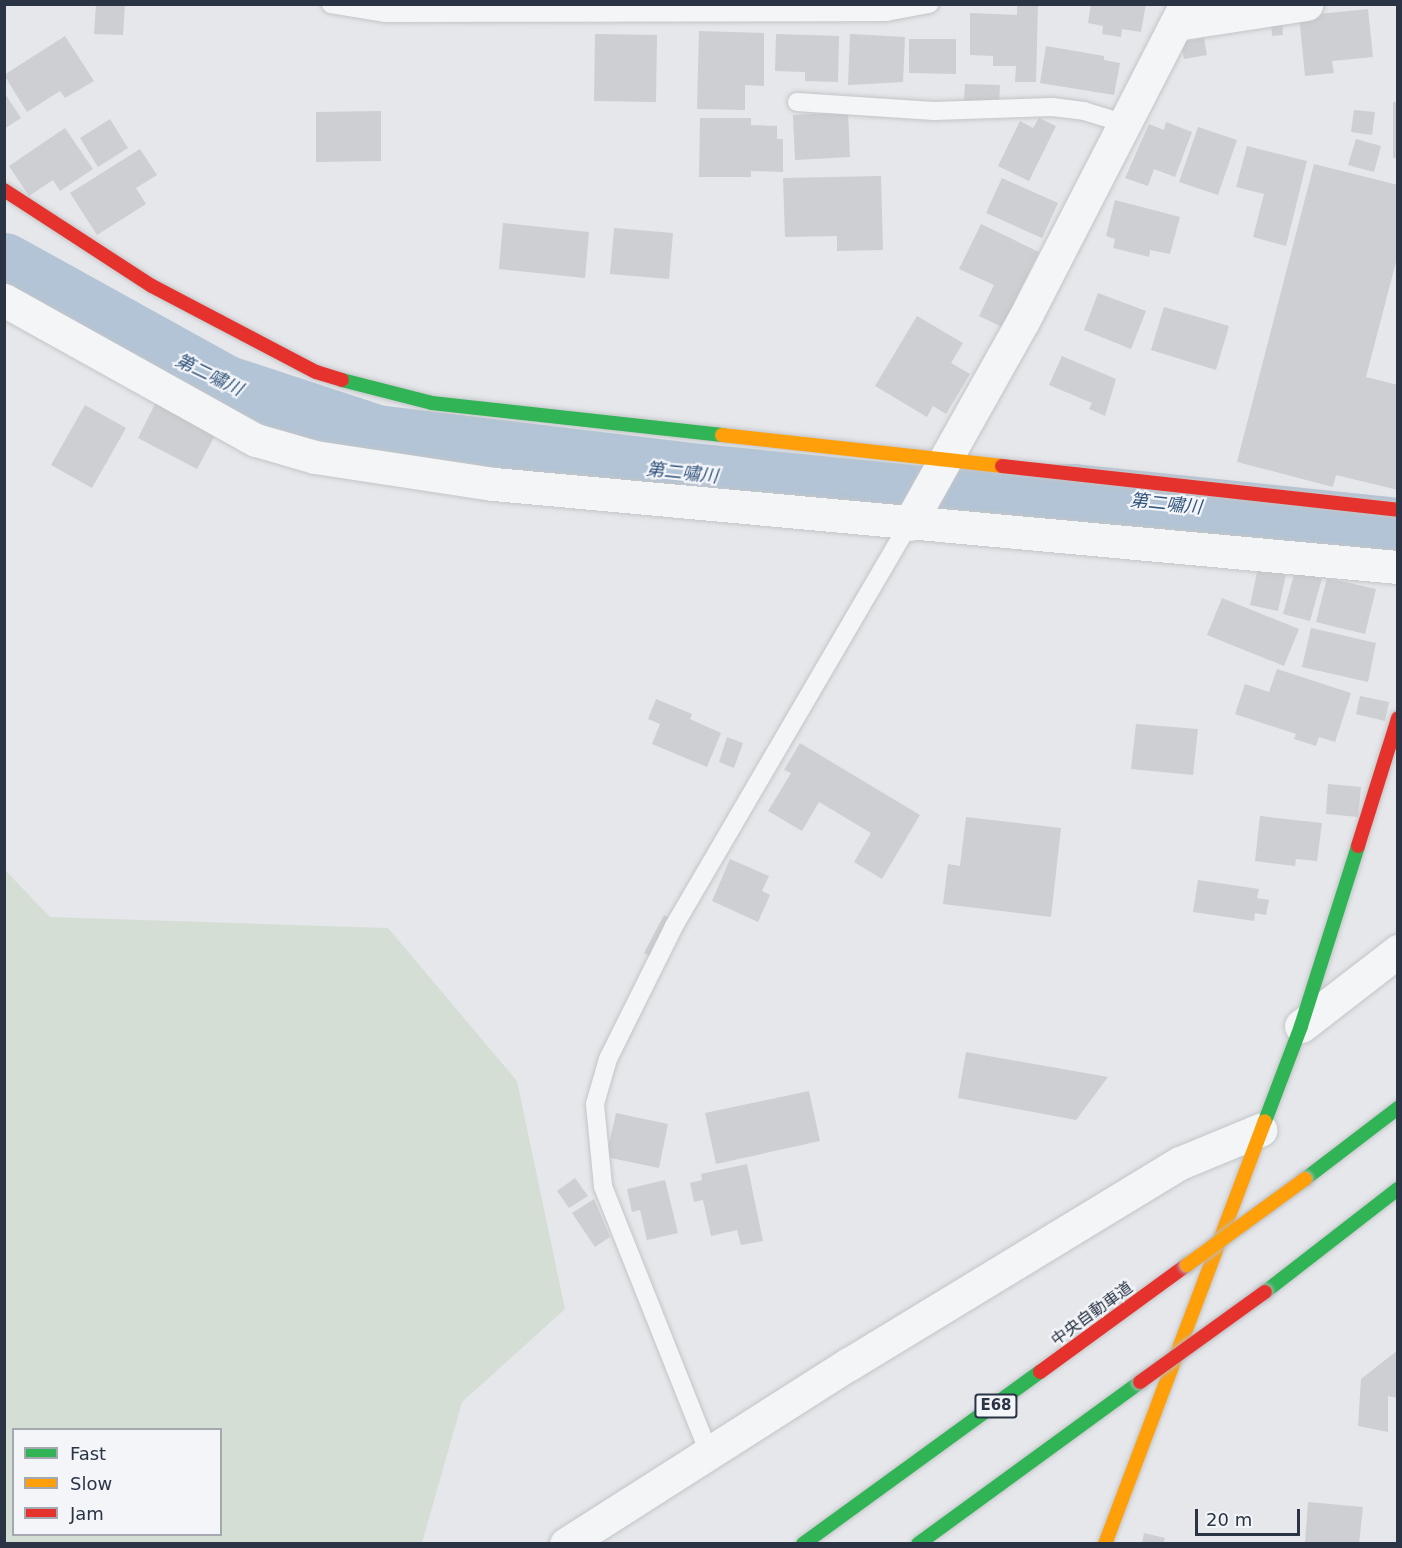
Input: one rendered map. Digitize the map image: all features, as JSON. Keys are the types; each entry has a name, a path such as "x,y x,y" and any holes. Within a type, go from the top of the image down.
{"main road":[{"path":"4,190 152,286 316,372 383,392 432,403 892,452 940,465 1398,510"},
{"path":"1105,1544 1301,1026 1398,718"},
{"name":"中央自動車道","path":"803,1544 1305,1179 1398,1108"},
{"path":"918,1544 1265,1292 1398,1189"}],"street":[{"path":"913,517 940,465 1023,321 1181,14 1306,4"},
{"path":"4,300 256,440 315,456 494,484 913,517 1398,567"},
{"path":"1301,1026 1398,951"},
{"path":"566,1544 1180,1162 1260,1130"}],"lane":[{"path":"331,4 386,13 886,12 928,4"},
{"path":"797,102 934,111 1052,107 1084,111 1126,124"},
{"path":"709,1453 603,1186 595,1104 608,1059 674,926 913,517"}],"shaded area":[{"path":"4,869 50,917 388,928 517,1081 565,1309 462,1402 422,1543 5,1543"}],"building":[{"path":"96,4 125,4 123,35 94,34"},
{"path":"1091,4 1146,4 1141,32 1122,29 1121,37 1102,34 1103,26 1088,23"},
{"path":"1017,5 1038,5 1036,82 1015,82 1016,66 993,66 993,56 970,55 970,13 1017,15"},
{"path":"1368,9 1373,57 1332,61 1334,73 1305,76 1299,16"},
{"path":"1282,21 1283,35 1272,36 1271,22"},
{"path":"699,31 764,33 764,86 745,85 745,110 697,109"},
{"path":"595,34 657,35 656,102 594,101"},
{"path":"776,34 839,36 838,82 805,81 805,72 775,71"},
{"path":"850,34 905,37 903,82 848,85"},
{"path":"65,36 94,81 65,98 60,91 27,112 4,75"},
{"path":"1204,38 1207,55 1184,59 1181,42"},
{"path":"909,39 956,39 956,74 909,73"},
{"path":"1046,46 1104,56 1104,60 1120,63 1114,95 1040,83"},
{"path":"965,84 1000,85 999,103 964,101"},
{"path":"4,92 21,118 4,129"},
{"path":"1393,102 1398,102 1398,158 1393,158"},
{"path":"1354,110 1375,112 1372,135 1351,132"},
{"path":"381,111 381,161 316,162 316,112"},
{"path":"848,112 850,157 795,160 793,115"},
{"path":"700,118 751,118 751,125 777,126 777,139 783,139 783,172 751,171 751,177 699,177"},
{"path":"1039,118 1056,126 1029,181 998,166 1020,121 1033,128"},
{"path":"110,119 128,148 98,167 80,138"},
{"path":"1166,122 1192,132 1175,177 1154,169 1148,186 1125,178 1149,124 1164,130"},
{"path":"1198,127 1237,140 1218,195 1179,182"},
{"path":"65,128 93,169 60,191 53,180 29,196 9,166"},
{"path":"1356,139 1381,146 1374,172 1348,165"},
{"path":"1247,146 1307,161 1286,246 1253,237 1264,194 1236,187"},
{"path":"140,149 157,175 136,188 146,204 97,235 70,193"},
{"path":"1314,164 1398,185 1398,254 1366,377 1398,385 1398,490 1336,475 1333,487 1237,462"},
{"path":"881,176 883,250 837,251 837,236 785,237 783,178"},
{"path":"1002,178 1058,203 1042,238 986,213"},
{"path":"1115,200 1180,217 1170,254 1150,250 1149,257 1113,248 1115,239 1106,236"},
{"path":"503,223 589,232 585,278 499,269"},
{"path":"981,224 1039,252 1002,327 979,316 994,285 959,269"},
{"path":"614,228 673,233 669,279 610,274"},
{"path":"1098,293 1146,311 1131,349 1084,330"},
{"path":"1164,307 1229,326 1216,370 1151,350"},
{"path":"917,316 963,343 951,363 970,374 946,414 933,406 927,417 875,386"},
{"path":"1062,356 1116,379 1105,416 1089,409 1092,403 1049,385"},
{"path":"159,396 219,428 197,469 138,438"},
{"path":"85,405 126,428 92,488 51,465"},
{"path":"1258,568 1286,574 1278,611 1250,605"},
{"path":"1295,571 1322,578 1310,621 1283,614"},
{"path":"1327,578 1376,589 1365,634 1316,622"},
{"path":"1222,598 1299,629 1284,666 1207,635"},
{"path":"1311,628 1376,643 1368,682 1302,667"},
{"path":"1277,669 1351,693 1335,742 1319,737 1316,746 1294,739 1296,734 1235,714 1245,684 1269,692"},
{"path":"1360,696 1389,702 1385,721 1356,714"},
{"path":"656,699 692,714 690,719 721,733 707,767 652,744 660,724 648,719"},
{"path":"1136,724 1198,729 1193,775 1131,769"},
{"path":"727,737 743,743 734,768 719,762"},
{"path":"800,743 920,815 882,879 854,862 871,833 819,802 802,831 768,811 791,773 784,770"},
{"path":"1328,784 1361,787 1358,817 1326,814"},
{"path":"1260,816 1322,823 1317,861 1296,859 1295,866 1255,861"},
{"path":"966,817 1061,828 1051,917 943,904 948,864 960,866"},
{"path":"730,859 769,876 762,891 770,895 758,922 712,901"},
{"path":"1198,880 1259,889 1257,898 1269,900 1266,915 1255,913 1254,921 1193,912"},
{"path":"664,915 672,919 653,958 644,953"},
{"path":"966,1052 1108,1077 1076,1120 958,1098"},
{"path":"809,1091 820,1141 716,1164 705,1113"},
{"path":"616,1113 668,1124 659,1168 606,1157"},
{"path":"747,1164 763,1241 741,1245 737,1230 711,1236 703,1200 694,1202 690,1183 702,1180 701,1174"},
{"path":"575,1178 588,1196 569,1208 557,1191"},
{"path":"665,1180 678,1233 647,1240 640,1210 632,1212 627,1189"},
{"path":"594,1199 610,1237 595,1247 572,1213"},
{"path":"1398,1350 1398,1398 1388,1396 1388,1432 1358,1426 1361,1379"},
{"path":"1308,1502 1363,1507 1359,1544 1305,1544"},
{"path":"1144,1533 1165,1538 1163,1544 1142,1544"}],"waterway":[{"name":"第二嘯川","path":"4,264 224,386 376,436 681,473 933,498 1073,495 1398,529"}],"traffic: fast":[{"path":"342,380 432,403 722,435"},
{"path":"1265,1121 1301,1026 1358,846"},
{"path":"1305,1179 1398,1108"},
{"path":"1265,1292 1398,1189"},
{"path":"803,1544 1040,1372"},
{"path":"918,1544 1140,1382"}],"traffic: slow":[{"path":"722,435 1002,466"},
{"path":"1105,1544 1265,1121"},
{"path":"1187,1265 1305,1179"}],"traffic: jam":[{"path":"4,190 152,286 316,372 342,380"},
{"path":"1002,466 1398,510"},
{"path":"1358,846 1398,718"},
{"path":"1040,1372 1187,1265"},
{"path":"1140,1382 1265,1292"}]}
